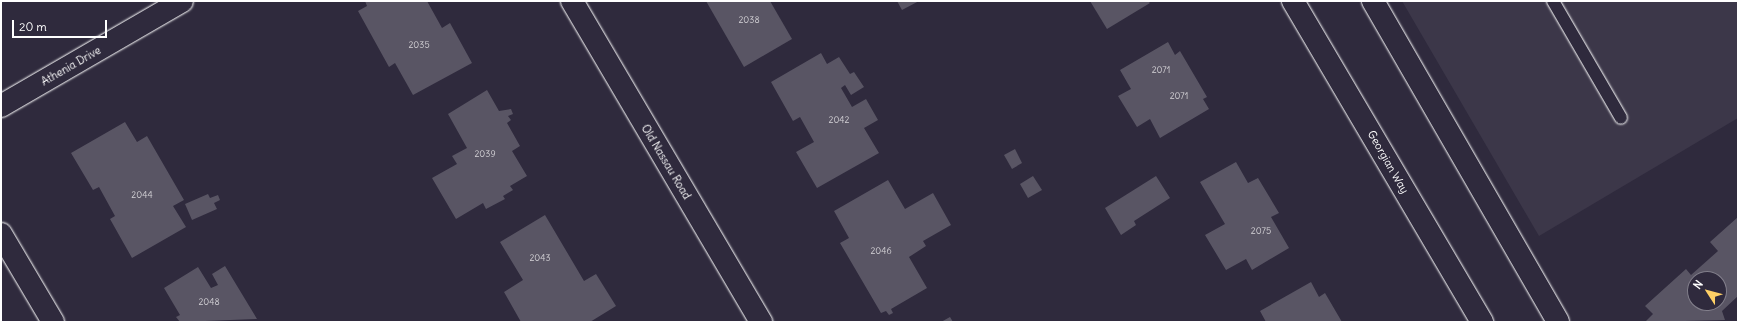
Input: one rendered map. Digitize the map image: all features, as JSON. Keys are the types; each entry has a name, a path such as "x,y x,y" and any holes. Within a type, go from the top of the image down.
{"street":[{"name":"Athenia Drive","path":"1,106 182,1"},
{"name":"Old Nassau Road","path":"572,1 761,322"},
{"name":"Georgian Way","path":"1293,1 1482,322"},
{"path":"1373,1 1558,322"},
{"path":"1,234 53,322"}],"lane":[{"path":"1554,1 1620,118"}],"shaded area":[{"path":"1402,1 1738,1 1738,118 1539,236"}],"building":[{"path":"365,1 427,1 442,28 450,23 472,63 413,95 395,63 389,67 358,11 367,6"},
{"path":"706,1 770,1 792,39 744,67"},
{"path":"897,1 919,1 902,10"},
{"path":"1090,1 1148,1 1150,3 1107,29"},
{"path":"1168,42 1175,55 1180,51 1207,97 1203,99 1209,109 1160,138 1150,119 1137,127 1118,96 1131,89 1120,70"},
{"path":"821,53 827,64 839,57 850,74 854,72 864,87 851,95 845,85 841,88 852,107 866,99 878,120 864,128 879,153 817,188 796,152 814,142 800,117 793,121 771,82"},
{"path":"487,90 499,111 511,109 513,114 508,116 511,120 507,123 520,146 512,151 527,176 510,186 513,190 503,196 505,199 486,209 483,203 456,219 432,178 457,164 452,156 467,148 448,114"},
{"path":"125,122 137,142 147,136 184,200 173,206 186,227 132,258 110,219 115,216 99,187 93,190 71,153"},
{"path":"1015,149 1022,163 1012,169 1004,155"},
{"path":"1236,162 1248,183 1258,178 1279,213 1271,217 1289,248 1252,270 1246,259 1226,270 1205,235 1225,224 1200,182"},
{"path":"1033,176 1042,190 1028,198 1020,184"},
{"path":"1156,176 1170,198 1134,221 1136,225 1121,235 1105,208"},
{"path":"888,180 905,209 933,193 951,225 923,241 926,246 909,257 927,288 891,309 893,313 889,315 886,311 881,313 840,243 849,238 834,211"},
{"path":"208,194 210,198 218,195 220,200 214,203 217,209 192,220 185,204"},
{"path":"545,215 584,281 596,274 616,306 590,322 521,322 504,292 523,280 500,242"},
{"path":"1738,217 1738,296 1727,306 1727,271 1696,271 1718,251 1710,242"},
{"path":"225,266 257,319 180,322 176,317 180,315 164,288 198,267 211,288 218,285 212,274"},
{"path":"1686,269 1688,271 1687,311 1722,311 1725,320 1645,322 1653,314 1645,306"},
{"path":"1311,282 1319,297 1325,293 1342,322 1266,322 1260,311"},
{"path":"950,317 953,322 941,322"}]}
